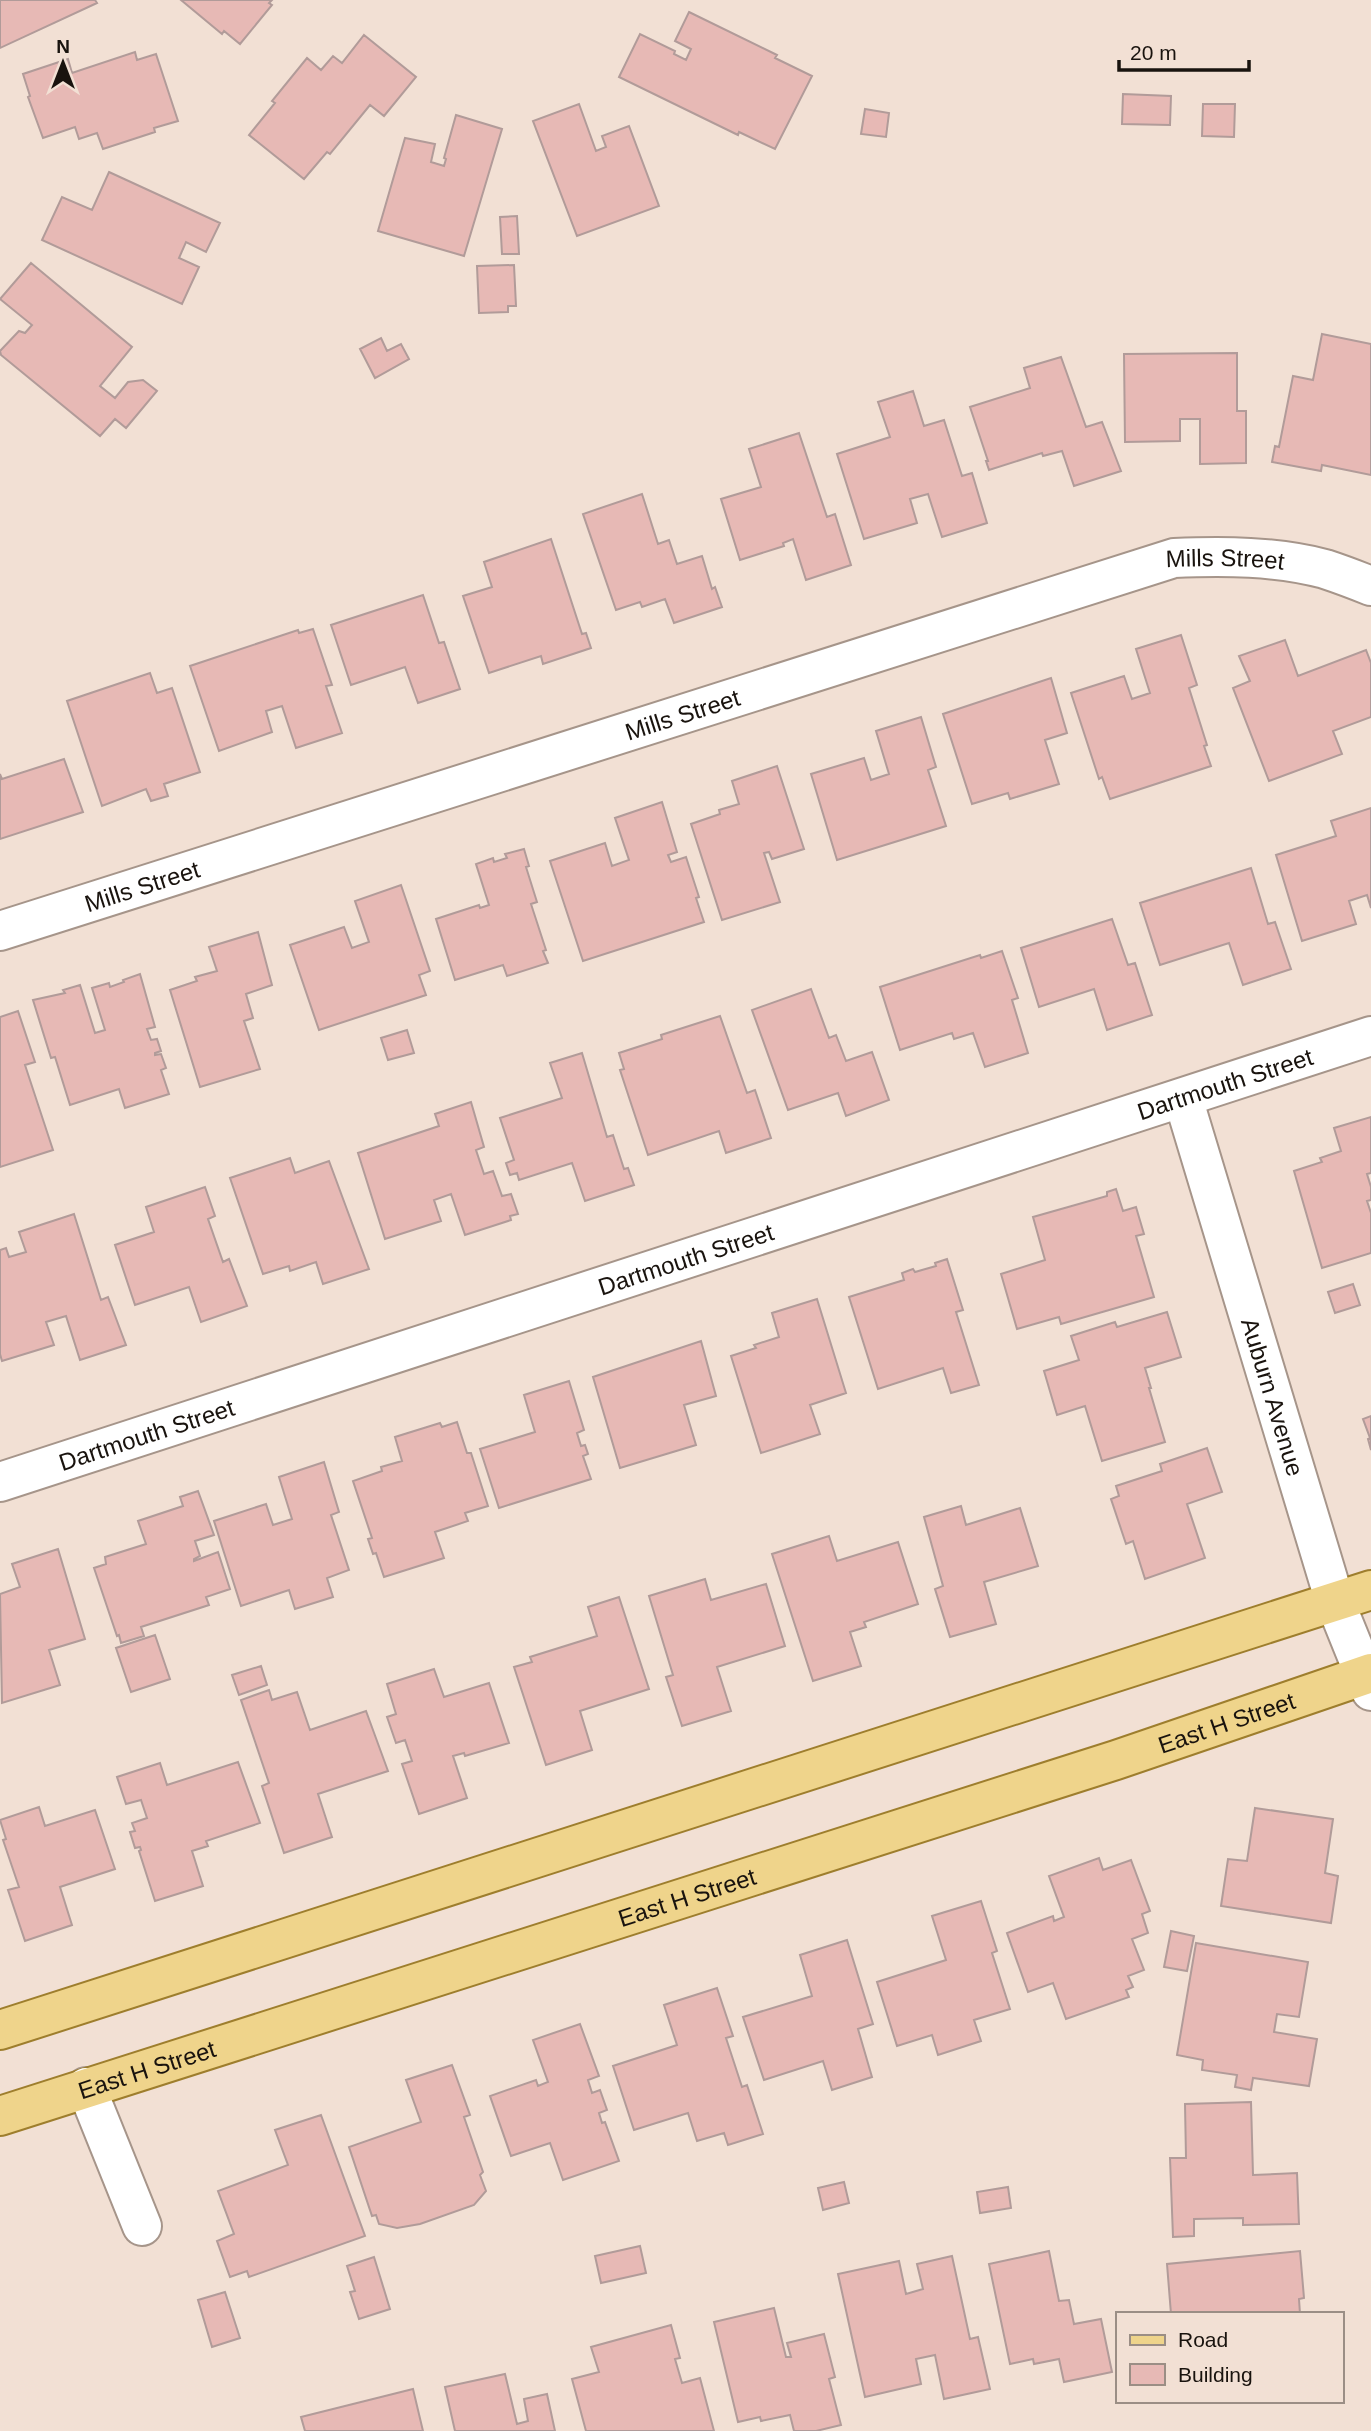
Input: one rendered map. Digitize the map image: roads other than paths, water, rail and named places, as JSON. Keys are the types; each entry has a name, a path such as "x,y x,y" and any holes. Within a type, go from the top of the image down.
{"main road":[{"path":"0,2030 1371,1590"},
{"name":"East H Street","path":"0,2116 1368,1680"}],"street":[{"name":"Mills Street","path":"0,931 1174,558 1223,556 1285,562 1325,569 1371,586"},
{"name":"Dartmouth Street","path":"0,1482 1371,1036"},
{"name":"Auburn Avenue","path":"1184,1098 1335,1602 1368,1680"},
{"path":"86,2087 142,2226"}]}
